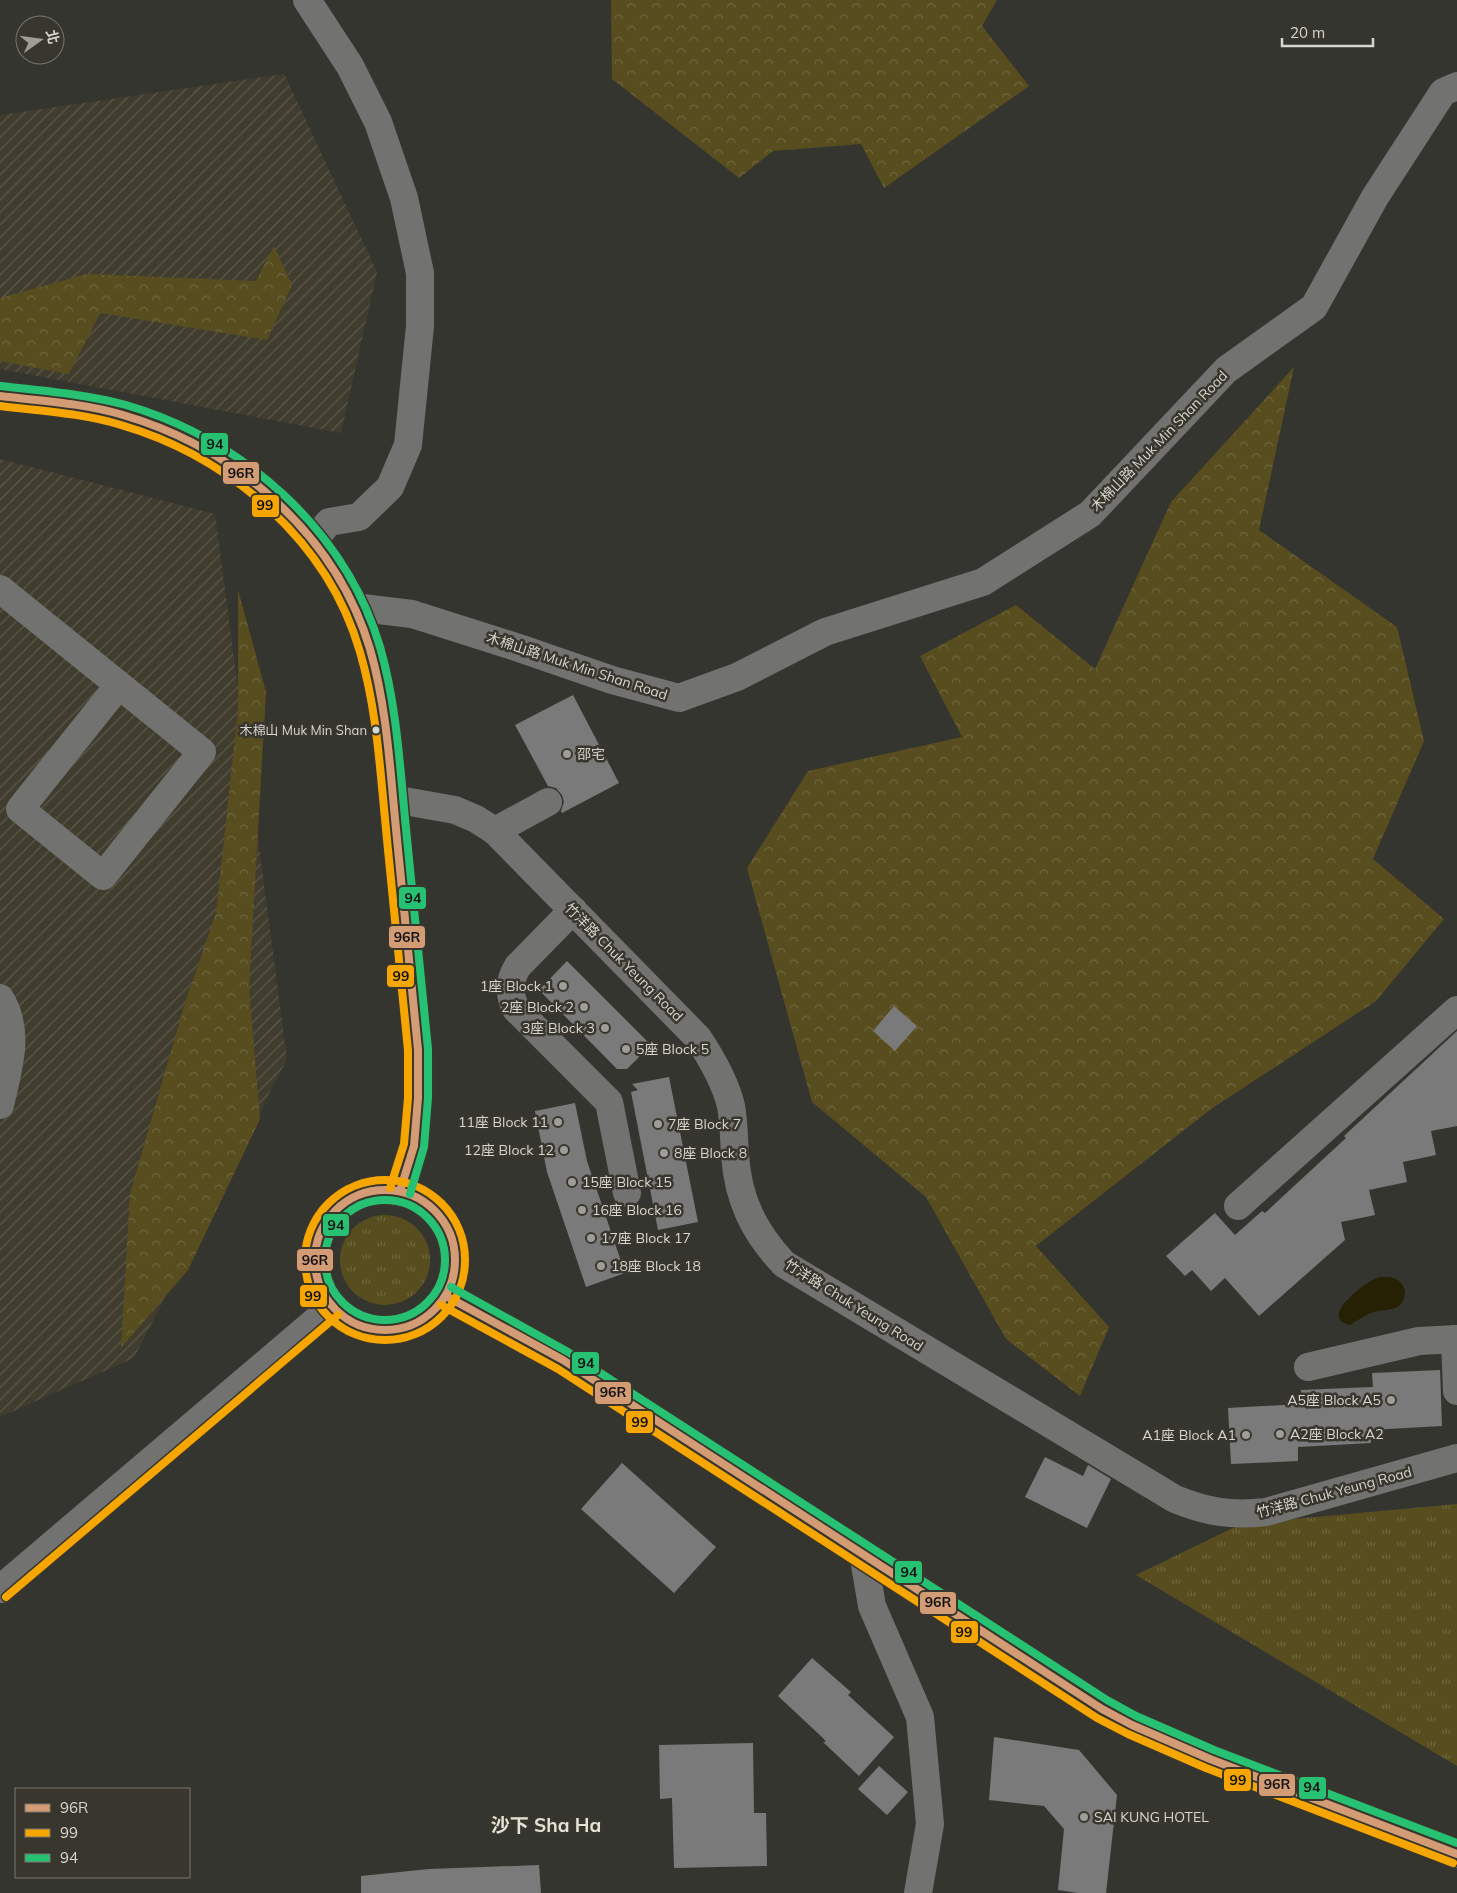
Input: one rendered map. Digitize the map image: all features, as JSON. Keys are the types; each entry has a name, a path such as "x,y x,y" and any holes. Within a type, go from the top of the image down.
{"street":[{"path":"307,0 350,66 378,122 404,198 420,272 420,326 408,445 390,487 359,517 329,522 313,540"},
{"name":"木棉山路 Muk Min Shan Road","path":"354,607 412,614 612,680 679,698 737,677 825,632 983,582 1090,514 1226,370 1314,307 1375,197 1443,92 1457,86"},
{"path":"0,396 87,406 123,415 159,427 227,462 259,485 288,511 313,540 335,572 354,607 368,644 379,682 415,1002 418,1098 414,1146 400,1191"},
{"path":"0,589 119,685 202,752 103,876 20,809 119,685"},
{"name":"竹洋路 Chuk Yeung Road","path":"393,799 455,810 476,819 495,831 698,1038 712,1059 723,1082 731,1106 735,1131 738,1180 744,1203 754,1226 784,1264 1166,1494 1198,1508 1222,1514 1244,1515 1266,1512 1457,1458"},
{"path":"495,831 548,802"},
{"path":"573,910 518,966 511,982 512,1000 522,1016 609,1102 627,1193"},
{"path":"0,998 10,1020 12,1037 11,1054 0,1105"},
{"path":"1238,1206 1456,1010"},
{"path":"378,1190 400,1191 420,1199 438,1213 449,1232 455,1253 454,1275 446,1296 432,1313 414,1325 392,1331 370,1330 349,1321 332,1307 320,1288 315,1267 316,1245 324,1224 338,1207 356,1195 378,1190"},
{"path":"446,1296 563,1360 1077,1693 1132,1725 1210,1759 1457,1854"},
{"path":"0,1589 332,1307"},
{"path":"1308,1367 1420,1341 1456,1339 1457,1391"},
{"path":"863,1554 872,1606 920,1717 930,1824 918,1893"}],"shaded area":[{"path":"284,74 377,272 341,433 0,369 0,115"},
{"path":"0,459 215,514 287,1059 134,1358 0,1417"},
{"path":"1379,1277 1399,1280 1405,1293 1402,1303 1395,1308 1368,1314 1350,1325 1341,1321 1339,1315 1341,1308 1347,1300 1364,1285"}],"green space":[{"path":"611,0 997,0 982,26 1029,86 884,188 861,144 773,151 739,178 612,79"},
{"path":"274,246 292,285 267,340 100,313 69,374 0,361 0,298 87,274 256,281"},
{"path":"1294,367 1259,530 1397,627 1424,741 1373,859 1444,919 1376,1001 1211,1109 1036,1246 1109,1327 1080,1396 1006,1339 926,1197 812,1102 747,868 808,771 962,737 920,656 1016,605 1095,669 1171,502"},
{"path":"238,590 266,692 249,987 260,1119 188,1270 121,1348 130,1194 184,1006 216,913 238,710"},
{"path":"385,1215 402,1218 417,1228 427,1243 430,1260 427,1277 417,1292 402,1302 385,1305 368,1302 353,1292 343,1277 340,1260 343,1243 353,1228 368,1218"},
{"path":"1457,1504 1457,1766 1136,1575 1241,1524"}],"building":[{"name":"邵宅","path":"573,695 619,783 562,813 564,802 562,795 556,788 548,786 515,725"},
{"path":"567,961 651,1045 627,1069 617,1069 539,990"},
{"path":"894,1006 917,1026 895,1051 873,1031"},
{"path":"1457,1031 1457,1126 1431,1131 1436,1155 1403,1162 1407,1182 1369,1190 1375,1215 1341,1222 1345,1240 1259,1316 1225,1278 1211,1291 1192,1270 1185,1276 1166,1256 1215,1213 1235,1235 1262,1211 1265,1213 1346,1138 1344,1136"},
{"path":"669,1077 698,1222 658,1230 631,1092 638,1090 632,1084"},
{"path":"575,1103 587,1161 625,1273 586,1287 547,1172 535,1111"},
{"path":"1440,1370 1442,1426 1370,1430 1371,1443 1298,1447 1298,1461 1231,1464 1228,1408 1301,1404 1301,1390 1373,1387 1372,1373"},
{"path":"1045,1457 1083,1476 1088,1465 1111,1479 1087,1528 1025,1497"},
{"path":"622,1463 716,1547 674,1593 581,1509"},
{"path":"812,1658 851,1692 848,1695 894,1737 859,1776 823,1742 826,1742 823,1738 778,1696"},
{"name":"SAI KUNG HOTEL","path":"994,1737 1079,1750 1117,1795 1106,1893 1078,1893 1058,1890 1064,1829 1044,1806 989,1800"},
{"path":"753,1743 754,1813 766,1813 767,1866 674,1868 672,1798 660,1799 659,1745"},
{"path":"879,1766 908,1792 887,1815 858,1789"},
{"path":"539,1865 541,1893 361,1893 361,1876 429,1869"}],"transit line":[{"name":"94","path":"1,386 80,395 111,401 169,420 210,441 248,465 283,494 315,528 342,564 364,604 380,647 394,714 428,1049 428,1098 424,1147 410,1194"},
{"name":"96R","path":"0,396 62,403 108,411 165,430 204,449 242,473 276,502 307,534 333,569 354,608 370,649 384,716 418,1050 418,1098 414,1146 400,1191"},
{"name":"99","path":"0,406 61,413 106,421 161,439 200,458 236,482 269,509 299,540 324,574 345,612 360,652 374,718 408,1050 408,1098 404,1144 390,1188"},
{"name":"99","path":"393,1180 423,1189 442,1203 452,1215 459,1229 464,1244 465,1260 464,1276 459,1291 452,1305 442,1317 430,1327 408,1337 393,1340 377,1340 362,1337 340,1327 318,1305 306,1276 305,1252 308,1237 318,1215 340,1193 369,1181 393,1180"},
{"name":"96R","path":"385,1190 399,1191 412,1195 435,1210 450,1233 454,1246 455,1260 454,1274 450,1287 435,1310 412,1325 399,1329 385,1330 371,1329 358,1325 335,1310 320,1287 316,1274 315,1260 316,1246 320,1233 335,1210 358,1195 371,1191 385,1190"},
{"name":"94","path":"385,1200 408,1204 428,1217 441,1237 445,1260 441,1283 428,1303 408,1316 385,1320 362,1316 342,1303 329,1283 325,1260 329,1237 342,1217 362,1204 385,1200"},
{"name":"94","path":"451,1287 568,1352 1107,1700 1136,1716 1214,1750 1457,1843"},
{"name":"96R","path":"446,1296 563,1360 1102,1709 1132,1725 1210,1759 1457,1854"},
{"name":"99","path":"441,1305 558,1369 1097,1718 1128,1734 1206,1768 1453,1863"},
{"name":"99","path":"6,1597 338,1315"}],"place":[{"name":"木棉山 Muk Min Shan","path":"376,730"},
{"name":"邵宅","path":"567,754"},
{"name":"1座 Block 1","path":"563,986"},
{"name":"2座 Block 2","path":"584,1007"},
{"name":"3座 Block 3","path":"605,1028"},
{"name":"5座 Block 5","path":"626,1049"},
{"name":"11座 Block 11","path":"558,1122"},
{"name":"7座 Block 7","path":"658,1124"},
{"name":"12座 Block 12","path":"564,1150"},
{"name":"8座 Block 8","path":"664,1153"},
{"name":"15座 Block 15","path":"572,1182"},
{"name":"16座 Block 16","path":"582,1210"},
{"name":"17座 Block 17","path":"591,1238"},
{"name":"18座 Block 18","path":"601,1266"},
{"name":"A5座 Block A5","path":"1391,1400"},
{"name":"A2座 Block A2","path":"1280,1434"},
{"name":"A1座 Block A1","path":"1246,1435"},
{"name":"SAI KUNG HOTEL","path":"1084,1817"}],"district":[{"name":"沙下 Sha Ha","path":"546,1825"}]}
